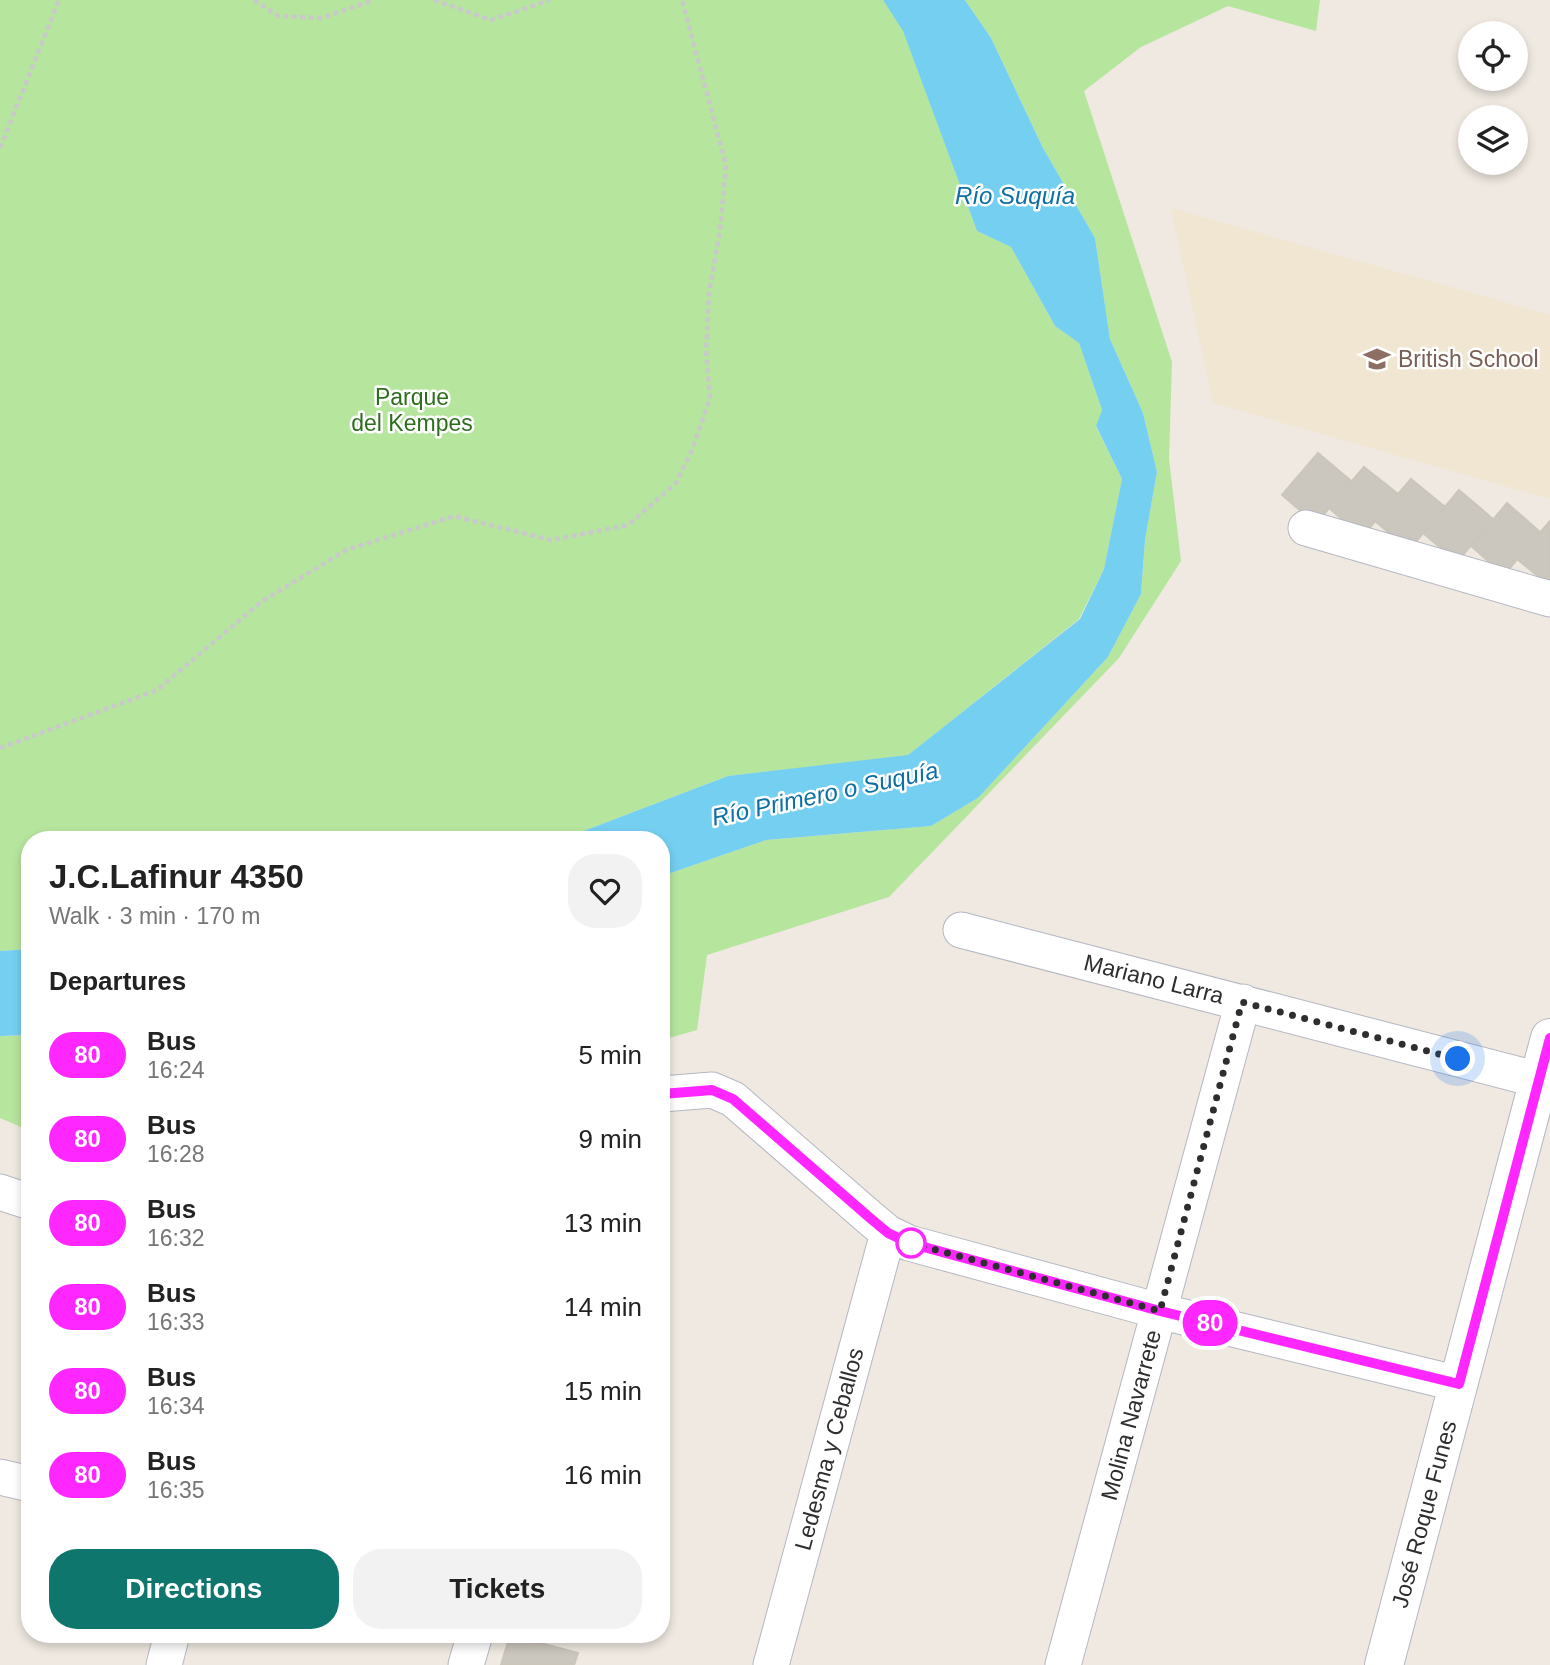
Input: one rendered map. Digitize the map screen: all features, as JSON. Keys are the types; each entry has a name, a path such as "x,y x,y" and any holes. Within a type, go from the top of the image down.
{"main road":[{"name":"José Roque Funes","path":"1384,1665 1544,1081 1550,1038"}],"street":[{"path":"1306,528 1550,599"},
{"name":"Mariano Larra","path":"961,930 1544,1081"},
{"name":"Molina Navarrete","path":"1063,1665 1242,1002"},
{"path":"670,1093 712,1090 733,1099 888,1233 909,1243 1160,1311 1459,1384"},
{"path":"0,1192 21,1199"},
{"name":"Ledesma y Ceballos","path":"771,1665 888,1233"},
{"path":"0,1477 21,1483"},
{"path":"164,1665 170,1643"},
{"path":"466,1665 472,1643"}],"path":[{"path":"0,148 59,0"},
{"path":"254,0 278,16 321,18 374,0"},
{"path":"434,0 491,20 550,0"},
{"path":"0,748 157,690 261,603 346,550 454,516 551,540 628,525 676,483 692,450 710,398 706,352 709,293 720,231 726,165 682,0"}],"shaded area":[{"name":"British School","path":"1171,208 1550,315 1550,499 1213,403"}],"green space":[{"name":"Parque del Kempes","path":"0,0 883,0 903,30 977,231 1011,247 1055,326 1079,343 1102,410 1096,427 1122,479 1104,569 1079,619 907,756 728,776 584,831 21,831 21,950 0,951"},
{"path":"965,0 1320,0 1316,31 1228,6 1141,47 1084,91 1172,362 1169,459 1181,561 1119,658 889,897 707,955 697,1030 670,1038 670,873 766,840 931,826 978,798 1108,657 1141,594 1145,540 1157,472 1143,413 1110,339 1095,238 1043,148 991,38"},
{"path":"21,1035 21,1127 0,1118 0,1036"}],"water":[{"name":"Río Suquía","path":"883,0 965,0 991,38 1043,148 1095,238 1110,339 1143,413 1157,472 1145,540 1141,594 1108,657 978,798 931,826 766,840 670,873 670,831 584,831 728,776 908,755 1080,619 1104,569 1122,479 1096,426 1102,410 1079,343 1055,326 1011,247 977,231 903,31"},
{"path":"21,950 21,1035 0,1036 0,951"}],"building":[{"path":"1318,453 1351,481 1316,524 1282,495"},
{"path":"1364,467 1398,494 1362,537 1329,508"},
{"path":"1411,479 1445,507 1409,550 1375,521"},
{"path":"1459,490 1493,519 1457,562 1423,533"},
{"path":"1507,503 1540,532 1504,575 1471,546"},
{"path":"1550,521 1550,586 1517,559"},
{"path":"508,1643 540,1643 578,1653 574,1665 501,1665"}],"bus line":[{"name":"80","path":"670,1093 712,1090 733,1099 749,1110 888,1233 909,1243 1160,1311 1459,1384 1550,1038"}],"place":[{"name":"British School","path":"1377,359"}],"route":[{"path":"911,1243 1160,1311 1242,1002 1458,1059"}],"water label":[{"name":"Río Primero o Suquía","path":"825,794"}]}
